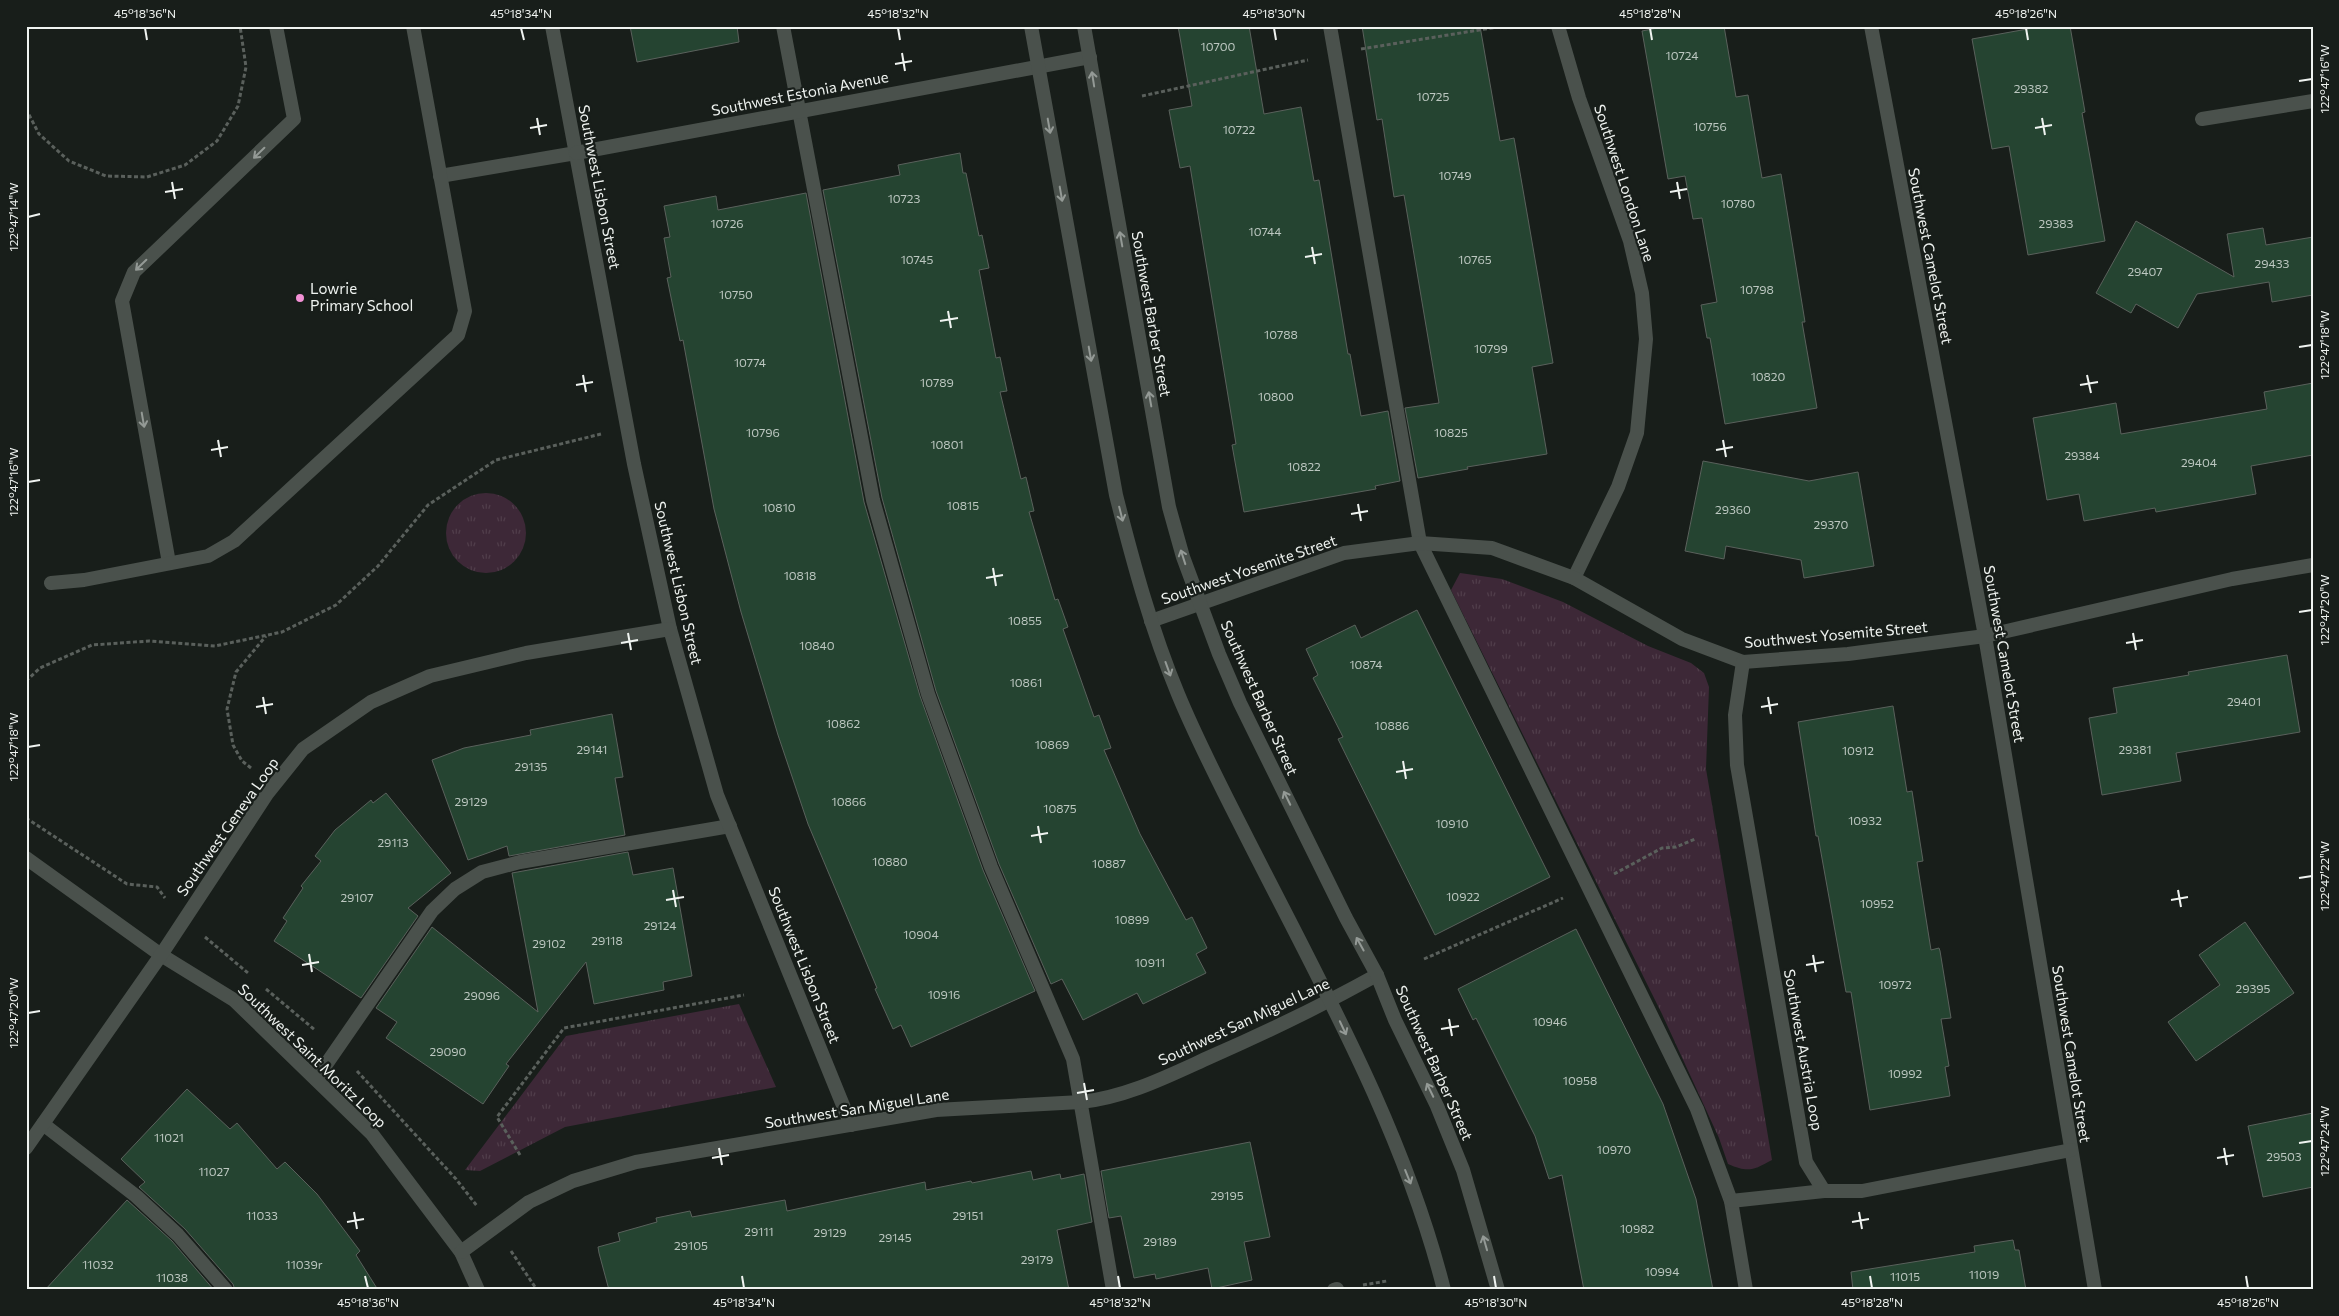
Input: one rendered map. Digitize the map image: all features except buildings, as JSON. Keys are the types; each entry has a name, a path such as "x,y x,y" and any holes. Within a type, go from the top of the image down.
{"street":[{"path":"168,563 122,302 134,272 294,119 276,26"},
{"path":"52,583 84,580 208,556 234,541 458,335 465,311 413,26"},
{"name":"Southwest Lisbon Street","path":"552,26 628,429 670,629 717,795 851,1125"},
{"path":"784,26 873,500 928,694 991,867 1073,1059 1113,1290"},
{"path":"1031,26 1116,495 1133,564 1151,621 1177,693 1208,762 1330,1001 1385,1120 1413,1188 1435,1254 1444,1290"},
{"name":"Southwest Barber Street","path":"1084,26 1169,507 1182,558 1240,703 1346,918 1377,975 1395,1020 1437,1106 1463,1170 1498,1290"},
{"path":"1330,26 1420,543 1693,1100 1731,1201 1746,1290"},
{"name":"Southwest London Lane","path":"1558,26 1579,98 1630,241 1642,292 1646,339 1637,433 1618,487 1574,578"},
{"name":"Southwest Camelot Street","path":"1871,26 1985,636 2095,1290"},
{"name":"Southwest Estonia Avenue","path":"440,176 576,153 1090,57"},
{"path":"2202,119 2313,101"},
{"name":"Southwest Yosemite Street","path":"1151,621 1344,553 1420,543 1492,548 1574,578 1682,639 1743,662 1848,654 1985,636 2232,579 2313,565"},
{"name":"Southwest Geneva Loop","path":"26,1148 161,955 272,787 304,749 371,702 430,676 526,653 670,629"},
{"name":"Southwest Austria Loop","path":"1743,662 1734,715 1737,764 1806,1162 1824,1191"},
{"path":"316,1079 432,911 455,889 482,872 520,862 730,826"},
{"name":"Southwest Saint Moritz Loop","path":"26,858 161,955 234,1000 372,1134 461,1252 478,1290"},
{"name":"Southwest San Miguel Lane","path":"461,1252 529,1202 573,1181 636,1162 936,1110 1081,1102 1132,1091 1265,1033 1377,975"},
{"path":"43,1124 136,1196 178,1235 226,1290"},
{"path":"1731,1201 1824,1191 1862,1191 2070,1150"}],"path":[{"path":"26,108 39,134 69,161 106,176 146,177 185,165 216,140 238,106 246,67 240,26"},
{"path":"26,681 40,668 92,645 149,641 215,646 282,632 336,605 378,566 428,505 496,460 569,440 628,429"},
{"path":"267,635 236,672 227,709 233,745 242,761 272,787"},
{"path":"520,1155 497,1117 564,1028 744,995"}],"green space":[{"path":"486,493 501,496 514,505 523,518 526,533 523,548 514,561 501,570 486,573 471,570 458,561 449,548 446,533 449,518 458,505 471,496"},
{"path":"1460,573 1502,579 1563,602 1648,646 1691,663 1704,673 1709,687 1706,769 1772,1160 1751,1169 1741,1169 1728,1164 1719,1138 1662,1014 1451,590"},
{"path":"739,1004 776,1087 565,1127 480,1171 465,1170 566,1036"}],"place":[{"name":"Lowrie Primary School","path":"300,298"}]}
